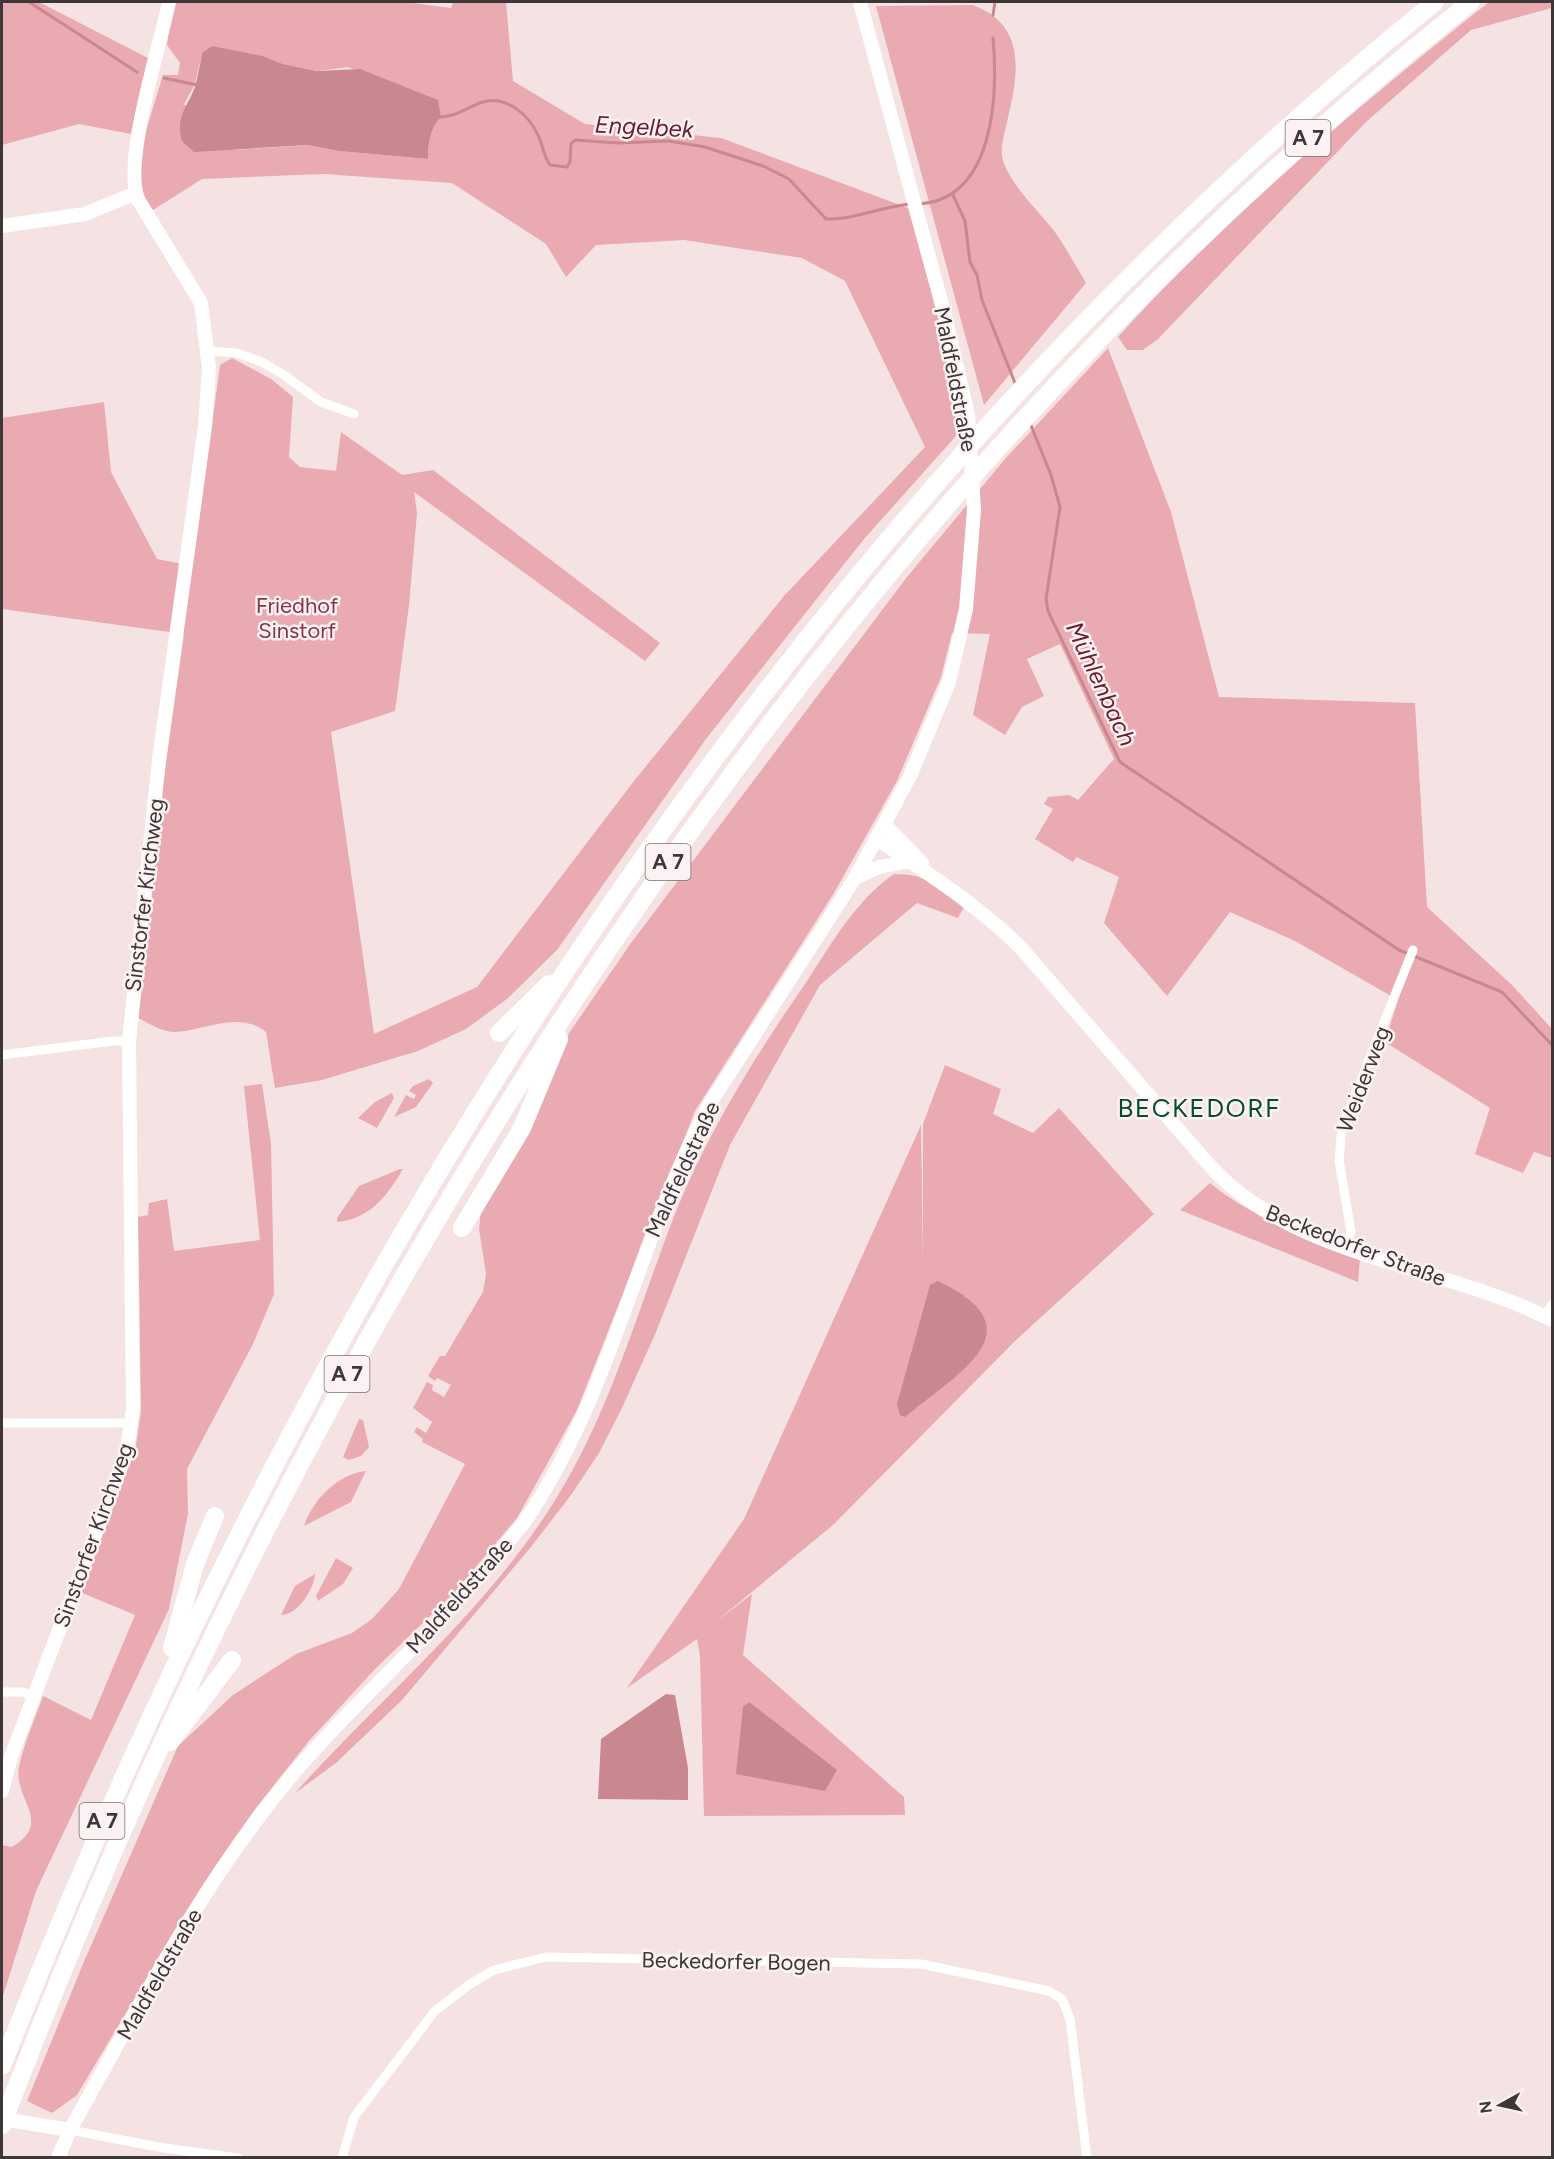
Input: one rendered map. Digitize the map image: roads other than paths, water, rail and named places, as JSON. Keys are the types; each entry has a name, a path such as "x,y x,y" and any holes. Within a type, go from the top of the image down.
{"highway":[{"name":"A 7","path":"2,2066 70,1895 155,1704 273,1466 354,1318 430,1187 582,947 729,740 879,550 948,468 1135,269 1310,106 1436,2"},
{"name":"A 7","path":"2,2125 143,1780 230,1597 328,1407 439,1213 583,985 756,741 894,566 1041,400 1154,282 1326,121 1471,2"},
{"path":"499,1033 529,1005 582,947"},
{"path":"462,1228 522,1128 583,985"},
{"path":"155,1704 195,1564 215,1516"},
{"path":"143,1780 232,1660"}],"street":[{"path":"2,226 86,214 136,193 135,167 139,135 169,2"},
{"name":"Maldfeldstraße","path":"58,2157 70,2130 174,1944 235,1849 279,1790 331,1731 474,1586 533,1510 586,1411 647,1245 690,1141 716,1095 855,878 878,838 921,754 948,682 966,609 973,543 973,477 968,415 919,216 860,2"},
{"name":"Sinstorfer Kirchweg","path":"2,1791 11,1757 127,1451 132,1423 129,1041 159,760 205,426 208,351 203,309 195,290 136,193"},
{"path":"208,351 237,353 262,363 284,375 321,402 354,414"},
{"name":"Beckedorfer Straße","path":"885,825 901,839 933,876"},
{"name":"Beckedorfer Straße","path":"878,838 998,925 1021,948 1210,1167 1239,1195 1283,1222 1407,1269 1506,1298 1549,1318"},
{"path":"855,878 879,867 910,861"},
{"name":"Weiderweg","path":"1346,1246 1352,1232 1339,1160 1342,1127 1413,950"},
{"path":"2,1055 129,1041"},
{"path":"1549,1318 1552,1304"},
{"path":"2,1423 132,1423"},
{"path":"2,1692 22,1692 34,1696"},
{"name":"Beckedorfer Bogen","path":"342,2157 354,2117 435,2011 470,1984 494,1970 546,1957 921,1964 1049,1991 1062,1999 1070,2019 1087,2157"},
{"path":"6,2111 70,2130 158,2147 238,2157"}],"waterway":[{"name":"Engelbek","path":"29,2 137,72"},
{"name":"Engelbek","path":"993,15 995,2"},
{"name":"Engelbek","path":"918,204 944,198 963,184 977,164 992,114 993,38"},
{"name":"Engelbek","path":"164,78 197,85"},
{"name":"Engelbek","path":"439,117 457,114 483,102 500,101 508,104 529,120 540,139 550,165 567,167 570,162 571,144 575,140 618,143 669,141 705,147 763,166 789,179 826,219 837,219 912,204"},
{"name":"Mühlenbach","path":"952,193 965,221 970,262 977,275 982,300 1017,388"},
{"name":"Mühlenbach","path":"1030,423 1051,475 1060,507 1046,599 1048,611 1120,762 1399,950 1502,992 1552,1045"}],"district":[{"name":"BECKEDORF","path":"1199,1108"}],"park label":[{"name":"Friedhof Sinstorf","path":"297,618"}]}
